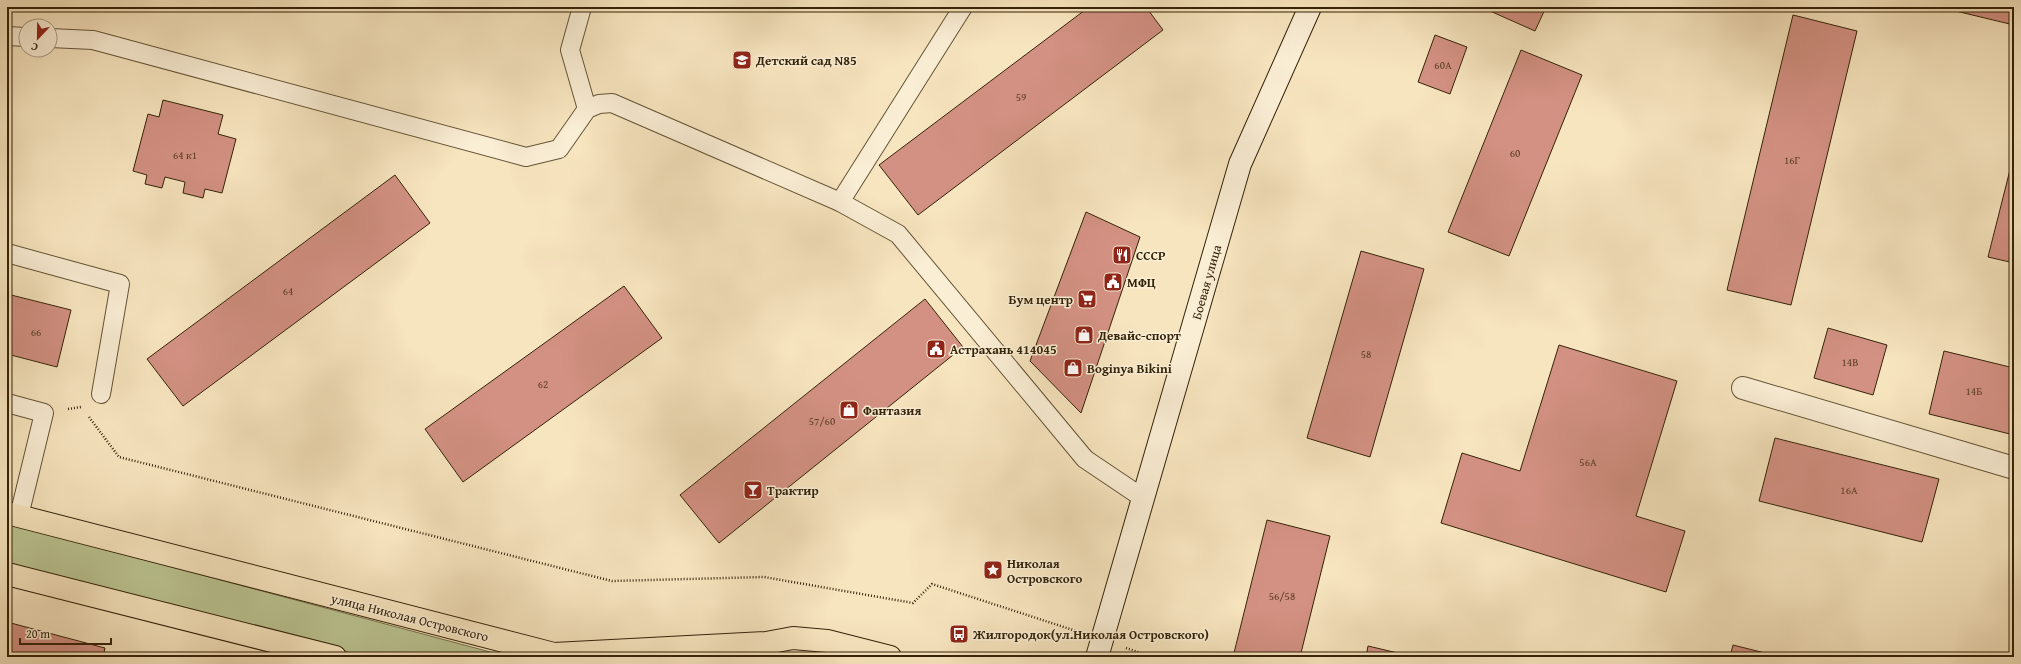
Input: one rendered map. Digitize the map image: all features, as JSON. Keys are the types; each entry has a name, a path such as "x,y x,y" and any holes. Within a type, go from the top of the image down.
{"main road":[{"name":"Боевая улица","path":"1097,657 1240,164 1310,7"},
{"path":"1743,388 2014,468"},
{"name":"улица Николая Островского","path":"13,514 554,654 761,650 793,638 827,641 890,657"},
{"path":"7,574 335,657"}],"lane":[{"path":"582,7 570,50 587,109"},
{"path":"840,202 963,7"},
{"path":"7,36 18,37"},
{"path":"58,38 93,40 526,157 559,149 587,109 599,104 612,103 840,202 898,234 1085,460 1143,498"},
{"path":"7,253 120,284 101,394"},
{"path":"7,403 44,413 13,514"}],"path":[{"path":"44,413 82,407 83,399"},
{"path":"86,413 119,457 612,581 764,577 913,603 932,584 1020,612"}],"green space":[{"path":"7,523 509,657 367,657 7,563"}],"building":[{"path":"1089,7 1146,7 1163,30 918,215 879,165"},
{"path":"1481,7 1546,7 1535,31"},
{"path":"1939,7 2014,7 2014,25"},
{"path":"1793,15 1857,31 1791,305 1727,290"},
{"path":"1435,35 1467,47 1450,94 1418,82"},
{"path":"1521,50 1582,75 1509,256 1448,232"},
{"path":"163,100 223,115 218,134 236,139 222,193 205,189 203,198 183,193 185,182 165,177 162,188 145,184 147,175 133,171 148,114 159,117"},
{"path":"2014,154 2014,263 1988,257"},
{"path":"395,175 430,223 183,406 147,359"},
{"name":"Бум центр","path":"1086,212 1140,237 1081,413 1030,361"},
{"path":"1361,251 1424,269 1370,457 1307,438"},
{"path":"624,286 662,338 463,482 425,429"},
{"path":"7,294 71,310 57,367 7,354"},
{"path":"925,299 963,347 719,543 680,495"},
{"path":"1828,328 1887,345 1873,395 1814,378"},
{"path":"1559,345 1677,381 1636,516 1685,531 1666,592 1441,523 1462,453 1520,471"},
{"path":"1944,351 2014,368 2014,435 1929,414"},
{"path":"1775,438 1939,479 1922,542 1759,501"},
{"path":"1267,520 1330,536 1300,657 1233,657"},
{"path":"7,622 105,648 103,657 7,657"},
{"path":"1733,645 1781,657 1730,657"},
{"path":"1368,646 1415,657 1366,657"}],"place":[{"name":"Детский сад N85","path":"742,60"},
{"name":"СССР","path":"1122,255"},
{"name":"МФЦ","path":"1113,282"},
{"name":"Бум центр","path":"1087,299"},
{"name":"Девайс-спорт","path":"1084,335"},
{"name":"Астрахань 414045","path":"936,349"},
{"name":"Boginya Bikini","path":"1073,368"},
{"name":"Фантазия","path":"849,410"},
{"name":"Трактир","path":"753,490"},
{"name":"Николая Островского","path":"993,570"},
{"name":"Жилгородок(ул.Николая Островского)","path":"959,634"}]}
